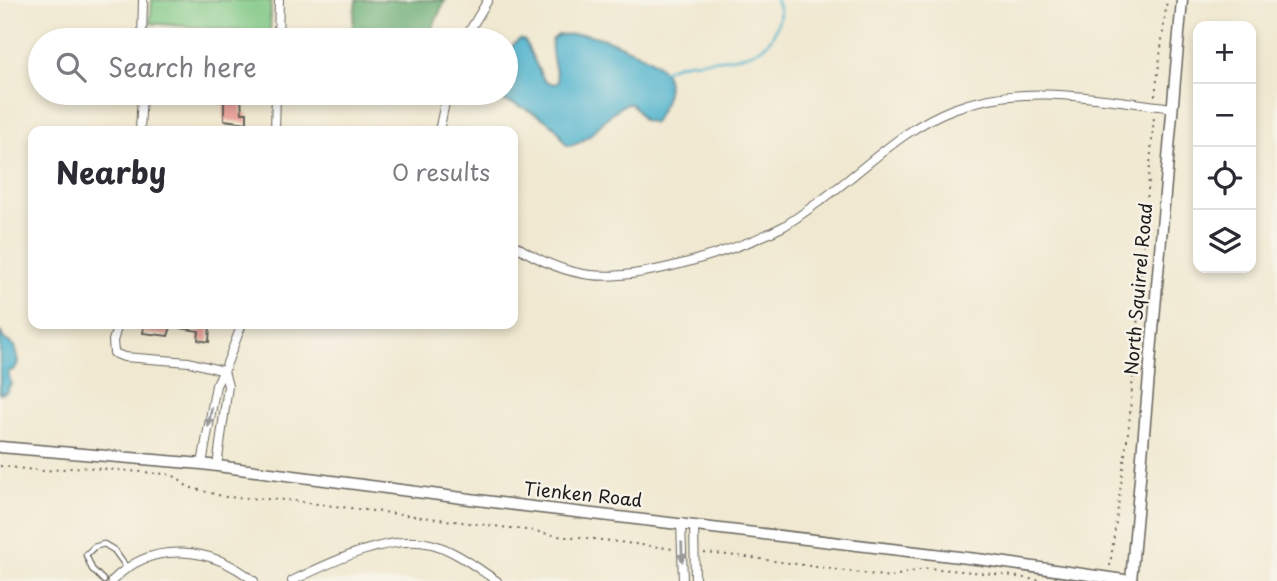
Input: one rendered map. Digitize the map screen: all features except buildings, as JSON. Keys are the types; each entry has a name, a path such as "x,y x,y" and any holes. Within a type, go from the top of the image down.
{"street":[{"path":"142,28 143,0"},
{"path":"278,28 279,0"},
{"path":"471,28 488,0"},
{"name":"North Squirrel Road","path":"1130,581 1182,0"},
{"path":"518,247 561,269 590,275 620,276 675,265 751,240 785,225 908,132 954,108 998,97 1027,94 1073,95 1173,108"},
{"path":"141,126 142,105"},
{"path":"275,126 276,105"},
{"path":"440,126 444,105"},
{"path":"117,329 113,341 114,353 124,357 188,362 224,371"},
{"path":"202,464 216,384 224,371 240,329"},
{"path":"217,466 228,386 224,371"},
{"name":"Tienken Road","path":"0,447 202,464 516,505 985,560 1130,581"},
{"path":"681,523 683,581"},
{"path":"694,525 695,581"},
{"path":"292,581 379,545 409,541 439,547 497,581"},
{"path":"112,581 127,568 154,555 188,552 223,561 254,581"}],"lane":[{"path":"104,581 92,569 86,555 94,547 104,544 114,550 127,568"}],"path":[{"path":"1155,99 1167,0"},
{"path":"1110,567 1129,425 1154,112"},
{"path":"0,466 43,471 80,467 166,474 174,476 188,487 226,497 286,500 682,550"},
{"path":"694,552 890,577 928,568 1042,581"}],"green space":[{"path":"152,0 271,0 270,28 205,28 150,23"},
{"path":"356,0 445,0 432,28 352,28"}],"water":[{"path":"583,34 601,38 656,63 667,78 668,87 654,123 643,120 633,105 628,103 612,113 585,139 568,146 552,124 516,105 518,41 525,41 546,82 555,84 558,82 552,56 552,40 558,35"},
{"path":"0,331 4,339 15,346 18,362 15,369 8,372 11,384 6,392 0,394"}],"waterway":[{"path":"664,71 676,65 754,52 766,44 775,31 780,16 776,0"}]}
